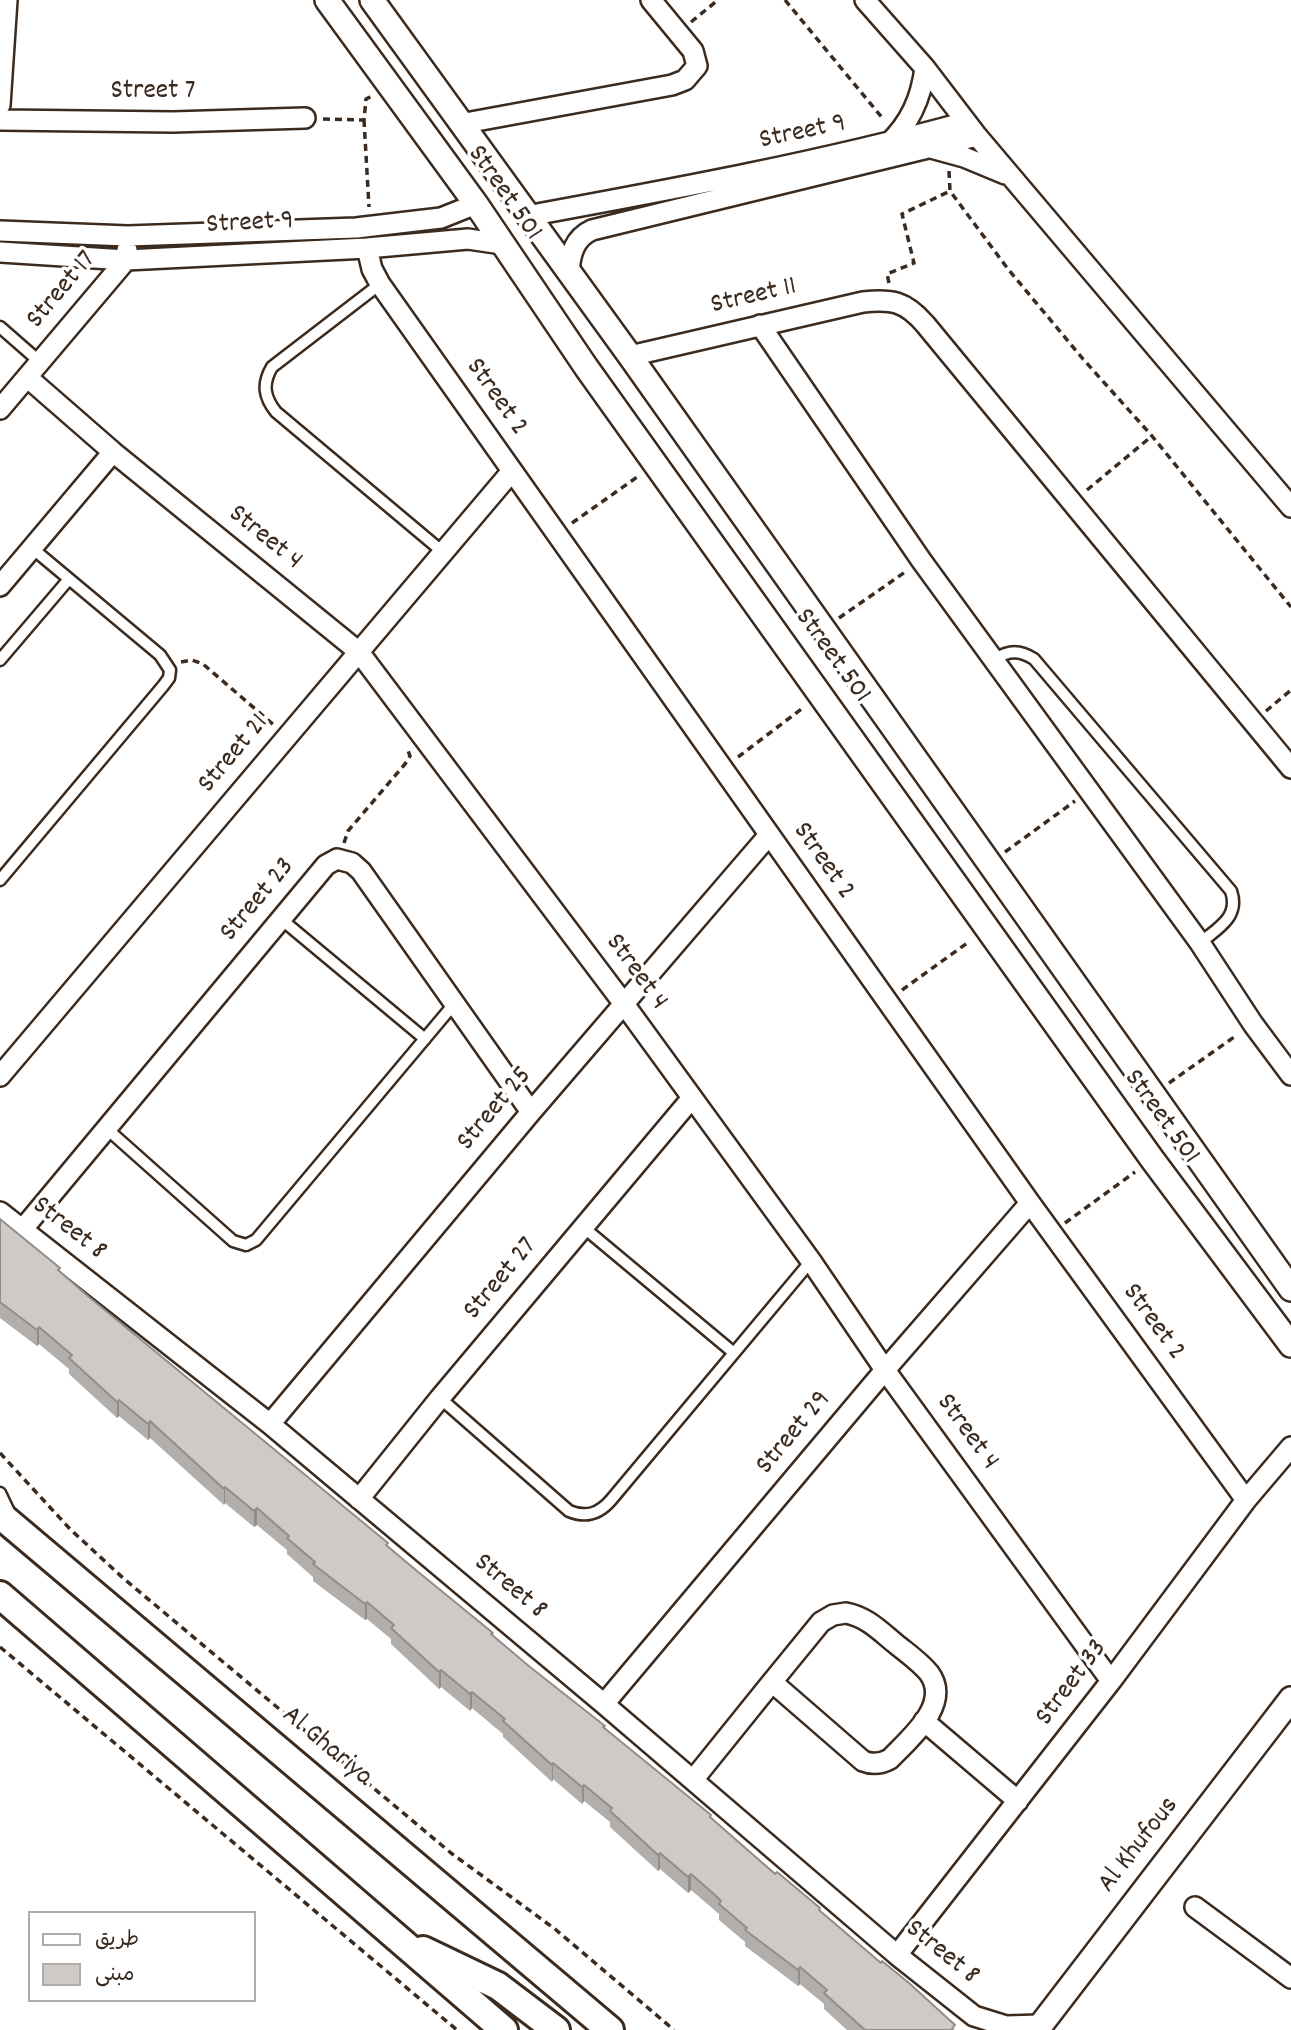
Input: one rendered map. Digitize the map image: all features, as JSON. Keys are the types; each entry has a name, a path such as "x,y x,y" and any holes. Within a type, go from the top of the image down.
{"main road":[{"name":"Al Ghariya","path":"9,1523 611,2030"},
{"path":"0,1595 504,2030"},
{"path":"396,1937 486,1979 509,1993 556,2030"}],"street":[{"path":"0,105 7,0"},
{"name":"Street 501","path":"327,0 476,204 656,464 1152,1159 1291,1345"},
{"name":"Street 501","path":"372,0 629,356 1291,1289"},
{"path":"460,124 672,85 685,80 694,71 696,61 693,51 652,0"},
{"path":"865,0 925,68 971,129 1291,507"},
{"path":"892,140 916,104 925,68"},
{"name":"Street 7","path":"0,120 173,122 305,118"},
{"name":"Street 9","path":"527,216 723,180 892,140 971,129"},
{"name":"Street 9","path":"569,273 577,241 592,230 939,150 971,129"},
{"path":"939,150 1013,177"},
{"name":"Street 9","path":"0,230 128,236 370,227 441,218 476,204"},
{"name":"Street 17","path":"0,409 126,260 128,236"},
{"name":"Street 9","path":"0,252 126,260 367,248 468,239 502,244"},
{"name":"Street 2","path":"367,248 372,269 380,284 886,1001 1246,1500"},
{"path":"892,301 918,316 1291,768"},
{"name":"Street 11","path":"629,356 863,302 892,301"},
{"path":"760,325 922,560 1200,943 1253,1024 1289,1068"},
{"name":"Street 4","path":"27,377 113,452 359,652 624,1004 1111,1681"},
{"path":"0,586 113,452"},
{"name":"Street 21","path":"0,1076 512,471"},
{"name":"Street 25","path":"270,1424 531,1112 769,835"},
{"path":"344,859 361,872 531,1112"},
{"name":"Street 23","path":"22,1230 326,864 344,859"},
{"name":"Street 27","path":"359,1499 440,1398 691,1099"},
{"name":"Street 29","path":"604,1704 885,1370 1030,1203"},
{"name":"Street 8","path":"0,1212 270,1424 604,1704 977,2023 1038,2027"},
{"name":"Street 33","path":"897,1955 1111,1681 1246,1500 1291,1447"},
{"path":"693,1780 772,1682 821,1622 833,1615 846,1613 860,1616 929,1674 936,1693 935,1703 924,1721 890,1759 870,1763 863,1761 772,1682"},
{"name":"Al Khufous","path":"1038,2027 1291,1699"},
{"path":"924,1721 1018,1801"},
{"path":"1195,1907 1291,1978"}],"lane":[{"path":"380,284 282,358 266,376 266,397 276,412 444,553"},
{"path":"0,327 40,362"},
{"path":"0,880 163,687 169,678 170,670 160,655 32,548"},
{"path":"0,660 69,579"},
{"path":"995,659 1010,652 1027,654 1034,659 1231,891 1232,913 1228,920 1200,943"},
{"path":"281,919 425,1039"},
{"path":"105,1128 233,1241 246,1245 257,1240 454,1004"},
{"path":"583,1227 734,1353"},
{"path":"440,1398 561,1504 577,1514 587,1515 605,1507 811,1261"},
{"path":"0,1493 9,1523"}],"path":[{"path":"679,33 718,0"},
{"path":"785,0 892,140"},
{"path":"370,227 364,120 366,99 390,88"},
{"path":"305,118 364,120"},
{"path":"939,150 950,191 1008,269 1152,436 1291,607"},
{"path":"892,301 887,274 914,262 902,214 950,191"},
{"path":"1072,503 1152,436"},
{"path":"557,534 656,464"},
{"path":"823,629 922,560"},
{"path":"170,670 181,662 191,660 203,664 288,736"},
{"path":"1254,722 1291,690"},
{"path":"722,769 821,695"},
{"path":"344,859 343,845 348,831 405,764 410,756 407,748"},
{"path":"989,863 1089,791"},
{"path":"886,1001 988,929"},
{"path":"1153,1095 1253,1024"},
{"path":"1052,1233 1152,1159"},
{"path":"0,1453 70,1529 123,1578 451,1853 555,1929 674,2030"},
{"path":"0,1647 457,2030"}],"building":[{"path":"0,1219 60,1268 58,1270 89,1297 388,1543 386,1545 530,1667 711,1815 710,1817 775,1874 777,1872 881,1963 882,1961 909,1983 955,2025 951,2030 865,2030 824,1993 827,1990 800,1967 798,1970 745,1930 747,1928 719,1904 721,1901 691,1874 688,1877 660,1853 658,1855 610,1811 612,1808 584,1785 582,1787 553,1763 552,1765 503,1721 505,1719 472,1692 470,1694 441,1670 439,1672 391,1628 394,1625 367,1602 365,1604 313,1564 315,1562 257,1508 254,1511 225,1487 224,1489 150,1421 148,1424 119,1400 117,1402 69,1358 72,1355 39,1327 37,1330 0,1302"}]}
